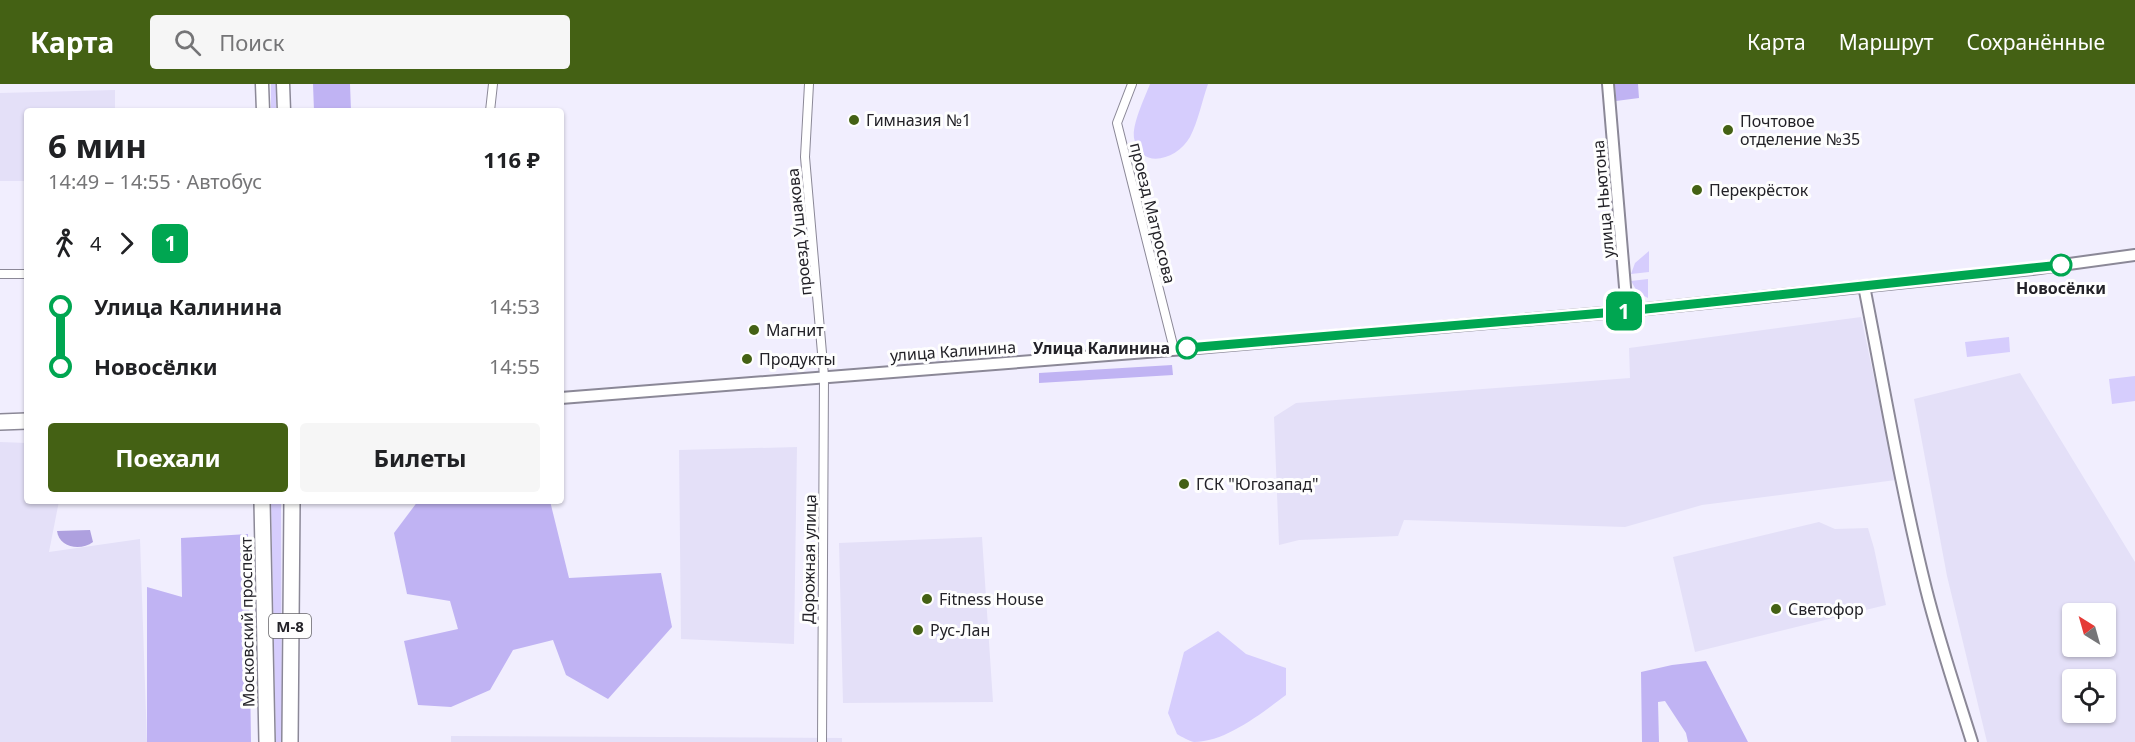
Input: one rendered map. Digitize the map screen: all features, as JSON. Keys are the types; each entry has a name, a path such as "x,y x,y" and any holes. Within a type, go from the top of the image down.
{"highway":[{"path":"0,422 24,421"},
{"name":"Московский проспект","path":"262,504 267,742"},
{"name":"М-8","path":"290,742 292,504"}],"main road":[{"path":"262,84 263,108"},
{"path":"283,84 284,108"},
{"name":"улица Ньютона","path":"1608,84 1627,311"},
{"name":"улица Калинина","path":"564,398 1174,350 1627,311 2135,255"},
{"path":"1864,286 1902,482 1926,590 1972,742"}],"street":[{"path":"490,108 493,84"},
{"name":"проезд Ушакова","path":"809,84 805,157 822,332 824,376"},
{"name":"проезд Матросова","path":"1132,84 1117,123 1174,350"},
{"path":"0,274 24,274"},
{"name":"Дорожная улица","path":"822,742 824,376"}],"shaded area":[{"path":"271,84 276,84 276,108 271,108"},
{"path":"313,84 350,84 351,108 314,108"},
{"path":"1150,84 1208,84 1190,137 1177,152 1159,158 1143,155 1134,138 1137,118"},
{"path":"1615,84 1638,84 1639,98 1616,101"},
{"path":"115,90 115,108 24,108 24,181 0,181 0,93"},
{"path":"1649,251 1649,272 1631,274 1635,263"},
{"path":"1648,279 1648,298 1638,293 1631,281"},
{"path":"1861,317 1896,480 1702,505 1625,527 1404,520 1398,536 1299,540 1279,545 1274,417 1296,403 1630,378 1629,348"},
{"path":"2009,337 2010,352 1967,357 1965,342"},
{"path":"1172,365 1173,375 1039,383 1039,373"},
{"path":"2020,373 2135,562 2135,742 1987,742 1947,576 1914,399"},
{"path":"2135,376 2135,401 2112,404 2109,379"},
{"path":"0,442 24,443 24,504 58,504 49,552 140,539 147,742 0,742"},
{"path":"797,447 794,644 681,639 679,450"},
{"path":"271,504 281,504 282,742 276,742"},
{"path":"416,504 551,504 569,578 661,573 672,627 608,699 566,675 553,640 513,650 490,690 451,707 418,705 404,641 458,629 450,601 407,594 394,533"},
{"path":"1819,522 1835,529 1868,528 1886,605 1695,652 1673,557"},
{"path":"90,530 93,542 77,547 62,541 57,531"},
{"path":"248,534 251,742 147,742 147,587 182,597 181,538"},
{"path":"982,537 993,702 843,703 839,543"},
{"path":"1218,631 1246,654 1286,668 1286,695 1231,732 1206,741 1194,742 1177,734 1168,713 1184,652"},
{"path":"1706,661 1748,742 1688,742 1686,733 1665,701 1658,702 1659,742 1642,742 1641,672"},
{"path":"451,736 842,738 842,742 451,742"}],"bus line":[{"name":"1","path":"1187,348 1627,311 2061,265"}],"place":[{"name":"Гимназия №1","path":"854,120"},
{"name":"Почтовое отделение №35","path":"1728,130"},
{"name":"Перекрёсток","path":"1697,190"},
{"name":"Новосёлки","path":"2061,265"},
{"name":"Магнит","path":"754,330"},
{"name":"Улица Калинина","path":"1187,348"},
{"name":"Продукты","path":"747,359"},
{"name":"ГСК \"Югозапад\"","path":"1184,484"},
{"name":"Fitness House","path":"927,599"},
{"name":"Светофор","path":"1776,609"},
{"name":"Рус-Лан","path":"918,630"}]}
